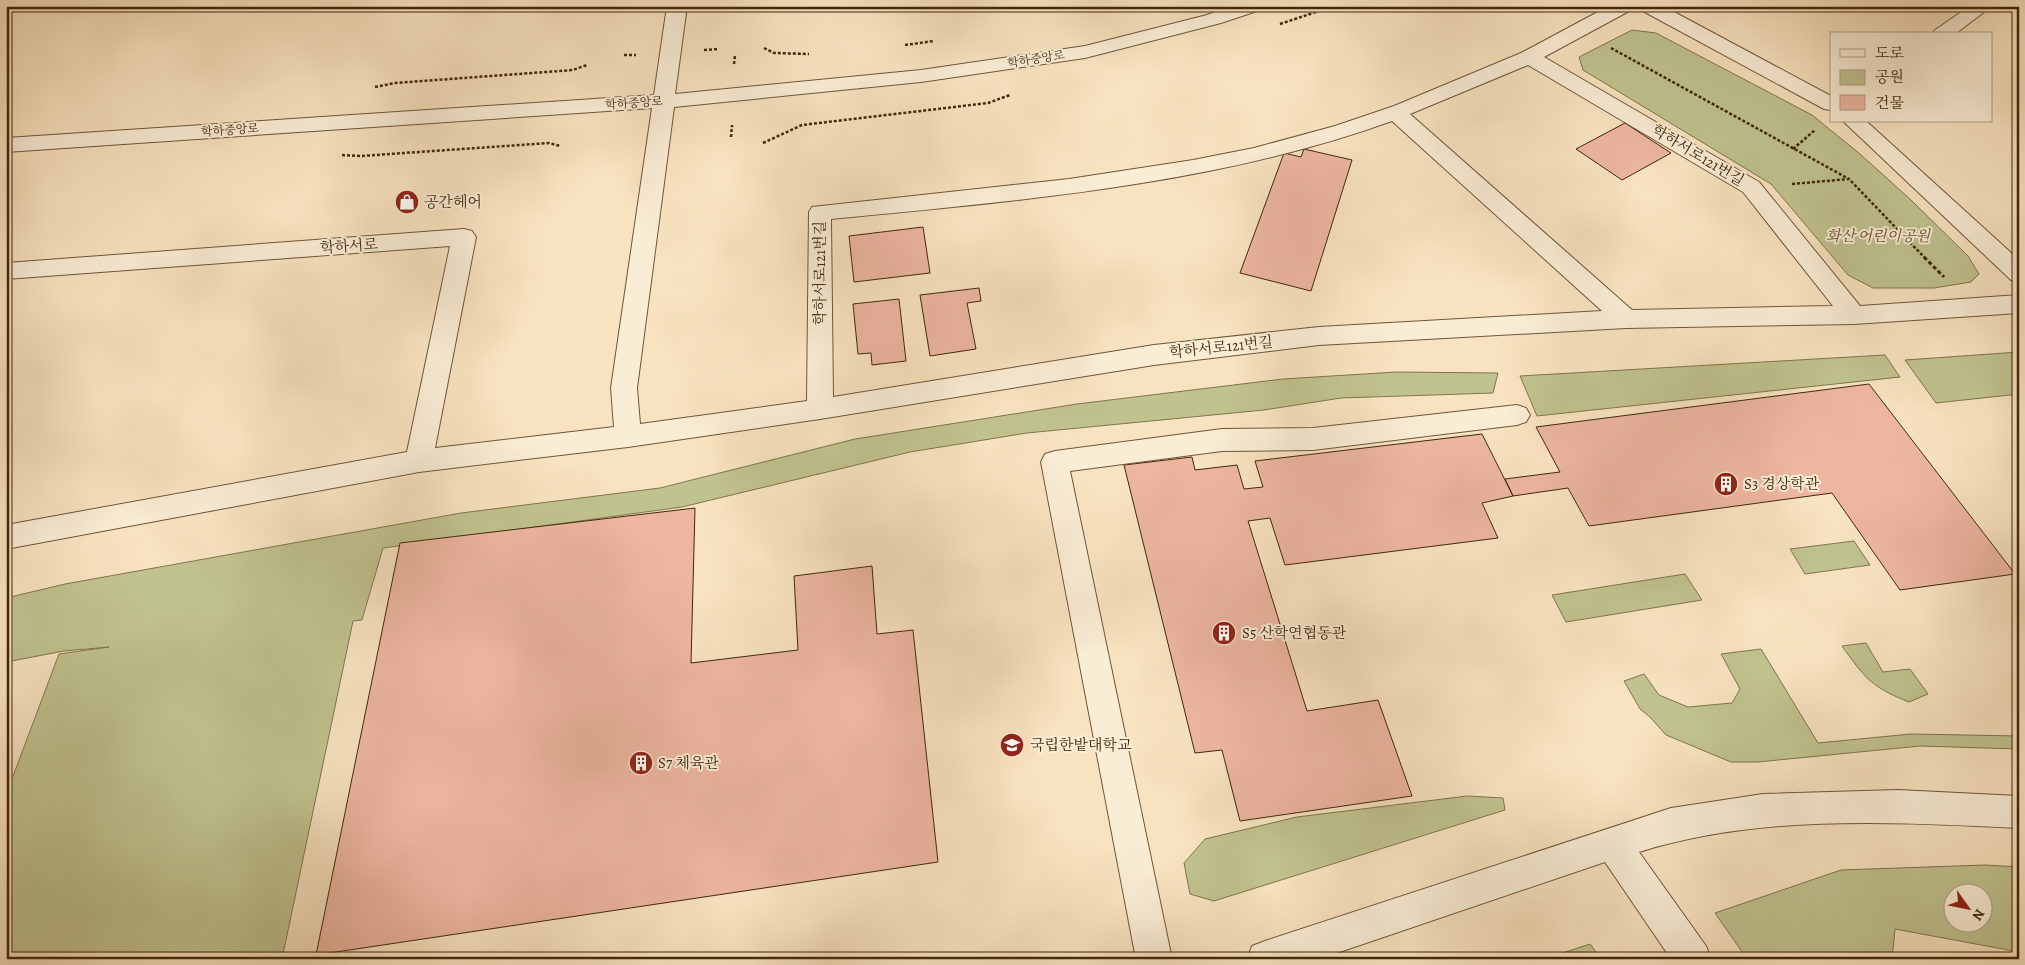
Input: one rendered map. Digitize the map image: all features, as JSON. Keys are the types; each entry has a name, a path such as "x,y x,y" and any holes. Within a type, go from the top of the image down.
{"street":[{"path":"6,537 419,461 628,436 624,388 677,6"},
{"name":"학하중앙로","path":"6,145 664,101 921,76 1085,52 1214,19 1253,6"},
{"name":"학하서로121번길","path":"820,409 820,212 1106,182 1223,161 1306,141 1395,112 1529,57 1624,6"},
{"path":"1648,6 1830,103"},
{"path":"1945,32 1983,6"},
{"name":"학하서로121번길","path":"1529,57 1712,163 1751,188 1854,315"},
{"path":"1395,112 1626,319"},
{"path":"1854,122 2019,274"},
{"name":"학하서로","path":"6,271 464,237 419,461"},
{"name":"학하서로121번길","path":"628,436 820,409 1154,355 1300,338 1626,319 1854,315 2019,304"},
{"path":"1154,959 1055,462 1222,440 1313,439 1517,415"},
{"path":"1265,959 1671,825 1763,810 1898,806 2019,812"},
{"path":"1612,843 1693,959"}],"path":[{"path":"903,45 940,41"},
{"path":"1607,46 1849,179 1950,283"},
{"path":"764,48 774,53 816,54"},
{"path":"1793,149 1819,126"},
{"path":"1751,188 1849,179"}],"green space":[{"name":"화산 어린이공원","path":"1632,30 1656,33 1812,115 1860,154 1910,199 1968,256 1979,274 1971,282 1934,288 1873,288 1848,275 1771,184 1583,70 1579,57"},
{"path":"2019,352 2019,394 1936,403 1905,360"},
{"path":"1885,355 1900,377 1537,416 1520,376"},
{"path":"1396,372 1498,373 1493,393 1341,398 1264,410 1027,433 910,452 682,507 383,548 362,620 353,621 282,959 6,959 6,795 59,654 109,647 64,651 6,662 6,598 65,584 461,513 660,488 855,439 1077,404 1283,379"},
{"path":"1854,541 1870,565 1805,574 1790,549"},
{"path":"1685,574 1702,600 1566,622 1552,595"},
{"path":"1866,643 1883,672 1910,669 1928,694 1909,702 1877,686 1863,674 1842,646"},
{"path":"1761,649 1818,743 1911,734 2019,736 2019,749 1920,746 1758,762 1731,762 1666,735 1640,709 1624,681 1644,674 1659,695 1688,707 1732,703 1740,689 1721,654"},
{"path":"1467,796 1503,798 1505,810 1214,901 1190,894 1184,863 1205,839 1297,817"},
{"path":"1985,865 2019,867 2019,952 1895,929 1892,959 1747,959 1715,913 1841,870"},
{"path":"1590,944 1601,959 1544,959"}],"building":[{"path":"1625,123 1671,153 1622,180 1576,149"},
{"path":"1304,149 1352,160 1311,291 1240,273 1284,153 1301,157"},
{"path":"923,227 930,273 854,282 849,236"},
{"path":"979,288 981,301 967,303 976,349 930,356 920,295"},
{"path":"899,299 906,361 872,365 871,353 858,354 853,304"},
{"name":"S3 경상학관","path":"1869,384 2015,574 1900,590 1832,493 1589,526 1568,488 1513,496 1505,479 1560,472 1536,427"},
{"name":"S5 산학연협동관","path":"1482,434 1513,496 1482,503 1498,538 1285,565 1270,518 1248,521 1307,711 1378,700 1412,796 1240,821 1222,750 1195,753 1124,465 1192,457 1195,470 1237,465 1244,489 1263,487 1255,461"},
{"name":"S7 체육관","path":"695,508 691,663 798,650 794,576 872,566 877,634 913,630 938,862 316,955 400,543"}],"place":[{"name":"공간헤어","path":"407,202"},
{"name":"S3 경상학관","path":"1726,484"},
{"name":"S5 산학연협동관","path":"1224,633"},
{"name":"국립한밭대학교","path":"1012,745"},
{"name":"S7 체육관","path":"641,763"}]}
